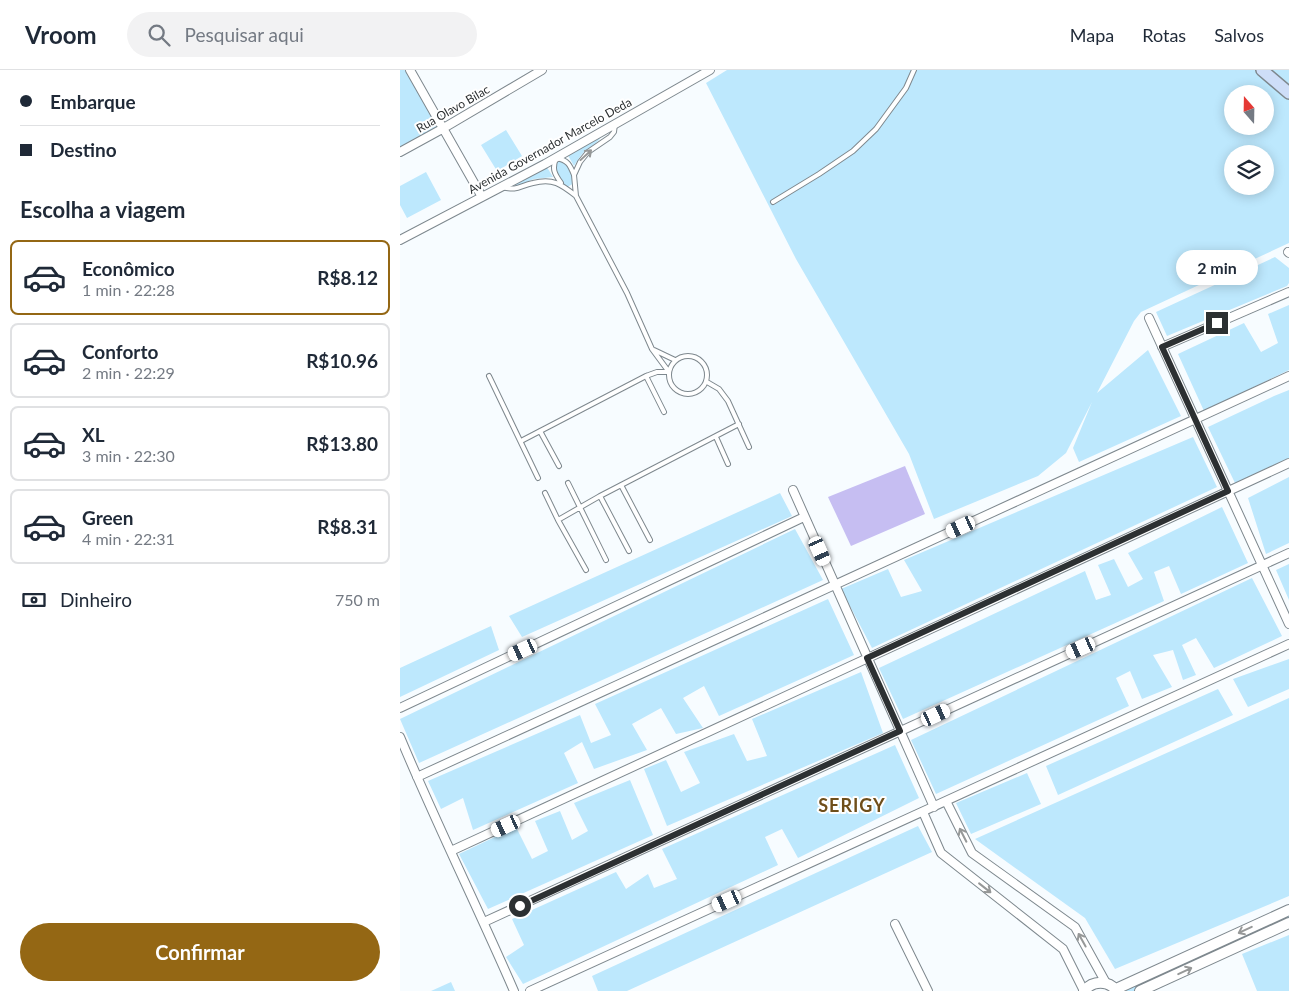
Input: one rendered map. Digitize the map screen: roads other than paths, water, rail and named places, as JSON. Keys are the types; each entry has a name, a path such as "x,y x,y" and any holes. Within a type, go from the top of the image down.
{"main road":[{"path":"1262,70 1289,93"}],"street":[{"path":"410,70 482,197"},
{"name":"Rua Olavo Bilac","path":"400,152 542,70"},
{"name":"Avenida Governador Marcelo Deda","path":"400,240 556,158 710,70"},
{"path":"1162,347 1289,292"},
{"path":"1149,318 1289,624"},
{"path":"417,777 1289,376"},
{"path":"451,851 1289,463"},
{"path":"793,490 934,807"},
{"path":"400,708 804,517"},
{"path":"484,922 1289,553"},
{"path":"530,991 1289,644"},
{"path":"400,737 514,991"},
{"path":"946,801 972,853 1075,927 1106,983"},
{"path":"923,812 941,853 1063,949 1084,991 1092,984 1098,982 1106,983 1117,990 1289,910"},
{"path":"1140,991 1289,923"},
{"path":"895,924 928,991"}],"lane":[{"path":"773,202 853,151 876,129 906,88 914,70"},
{"path":"574,175 580,162 588,152 610,137 614,132 615,124"},
{"path":"561,184 555,174 553,165 556,158 563,159 570,165 574,175 576,196 627,293 652,349 669,372"},
{"path":"501,187 510,189 533,182 554,181 576,196"},
{"path":"652,349 675,360"},
{"path":"694,356 704,363 708,375 707,382 699,392 687,394 675,390 669,378 669,372 675,360 681,357 694,356"},
{"path":"520,441 646,376 657,372 669,372"},
{"path":"489,376 538,478"},
{"path":"646,376 664,412"},
{"path":"707,382 719,389 728,401 749,446"},
{"path":"558,520 600,496 739,424"},
{"path":"540,431 559,466"},
{"path":"716,437 728,464"},
{"path":"568,483 606,560"},
{"path":"621,485 650,540"},
{"path":"545,493 586,570"},
{"path":"600,496 629,551"}],"district":[{"name":"SERIGY","path":"852,806"}]}
